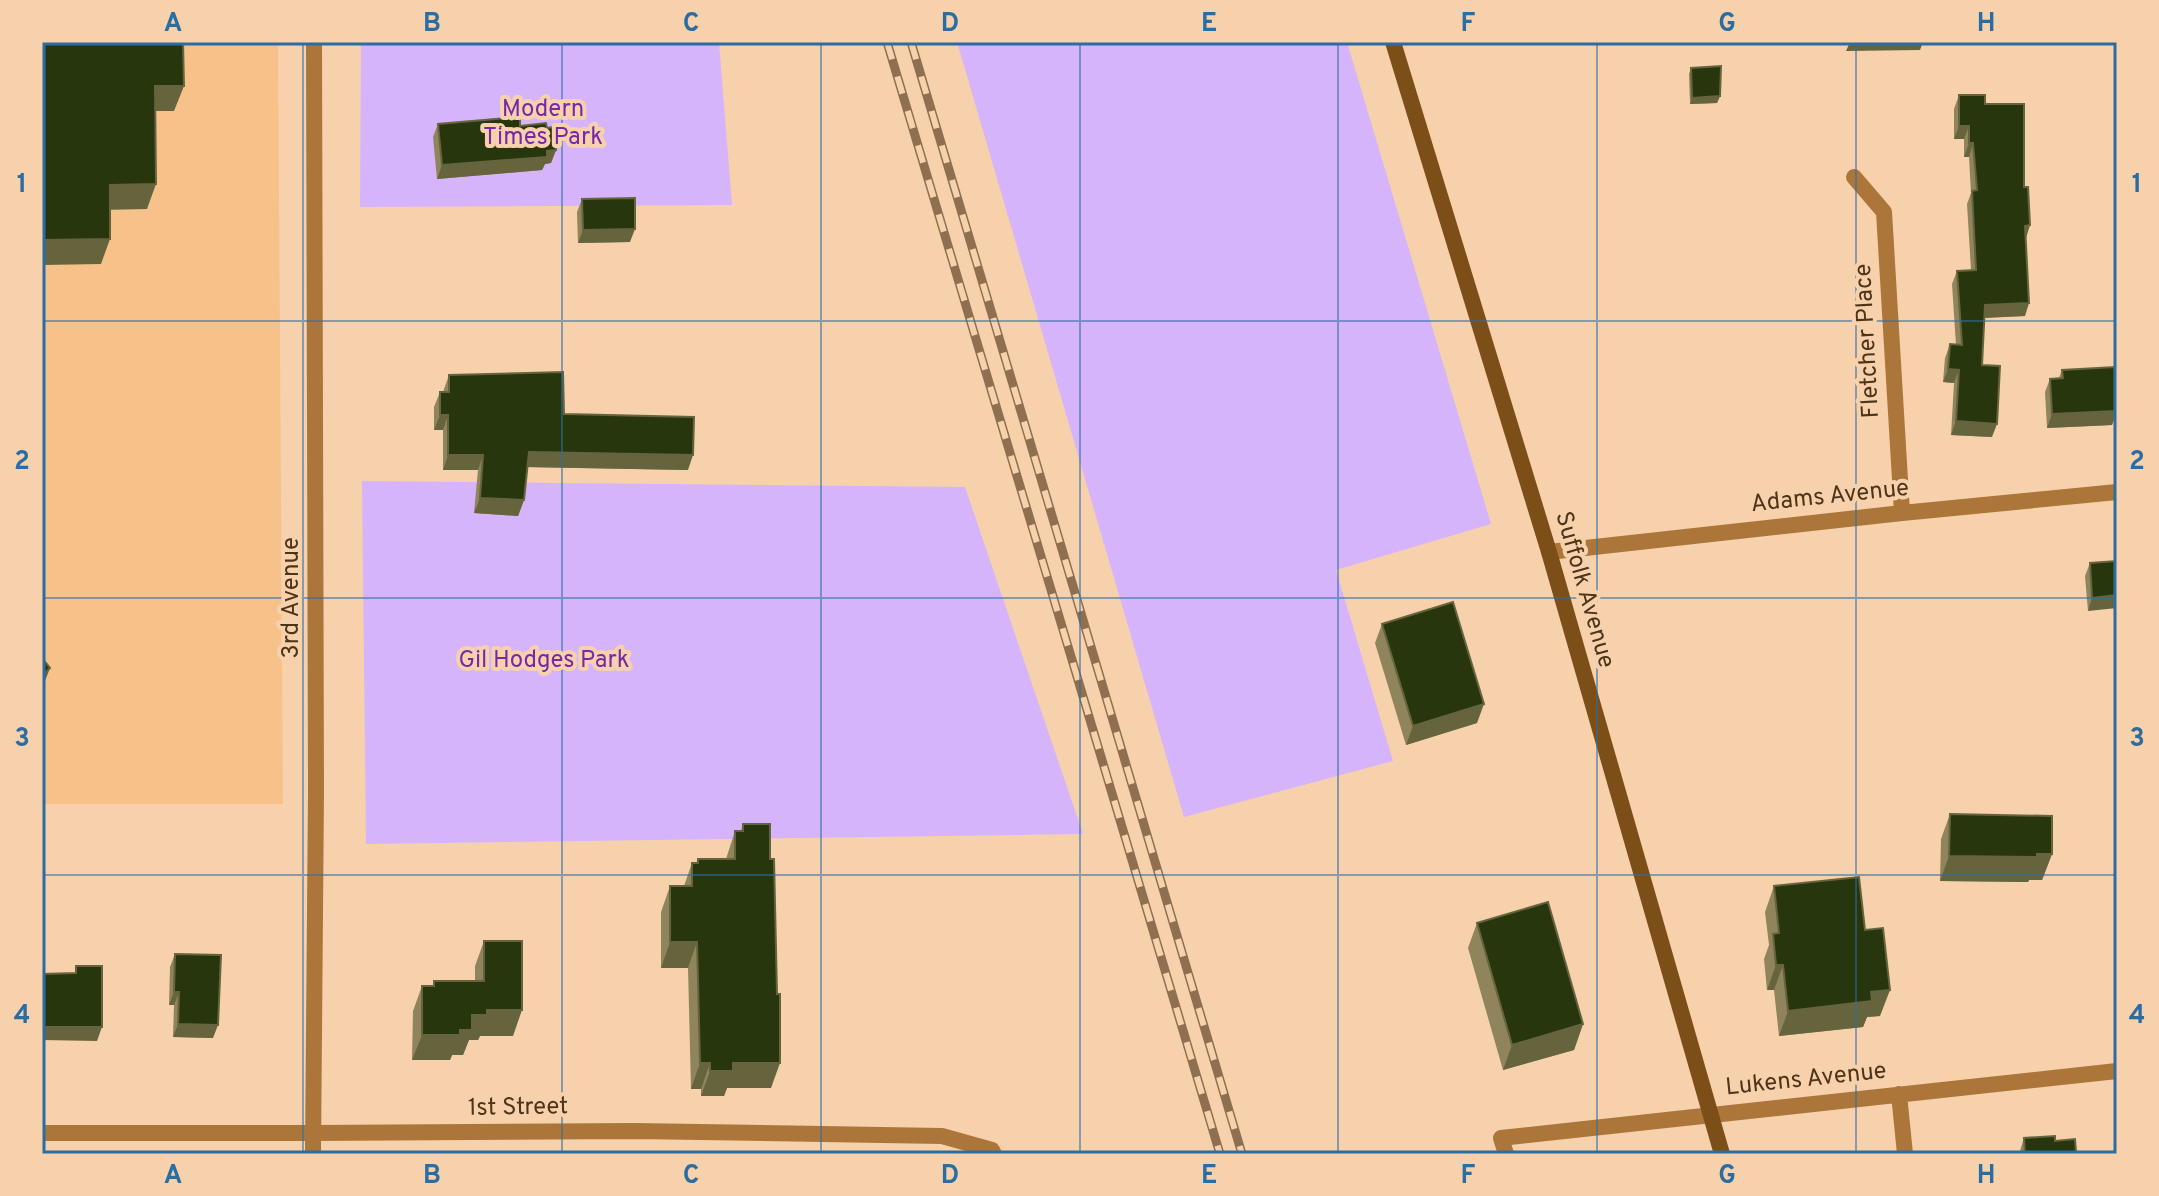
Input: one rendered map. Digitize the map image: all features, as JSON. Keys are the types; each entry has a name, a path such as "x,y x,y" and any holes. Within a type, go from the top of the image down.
{"main road":[{"name":"Suffolk Avenue","path":"1393,42 1549,552 1722,1154"}],"street":[{"name":"3rd Avenue","path":"313,1154 316,837 314,42"},
{"name":"Fletcher Place","path":"1854,177 1884,212 1902,513"},
{"name":"Adams Avenue","path":"1549,552 2117,492"},
{"name":"Lukens Avenue","path":"1503,1146 1710,1114 2117,1071"},
{"path":"1899,1094 1905,1154"},
{"name":"1st Street","path":"42,1133 635,1131 942,1136 993,1152"}],"shaded area":[{"path":"42,42 278,42 283,804 42,804"}],"green space":[{"name":"Modern Times Park","path":"361,42 719,42 732,205 360,207"},
{"path":"957,42 1347,42 1491,524 1336,570 1393,761 1184,817"},
{"name":"Gil Hodges Park","path":"362,481 965,487 1083,834 366,844"}],"building":[{"path":"42,42 183,42 184,86 155,86 156,184 110,185 110,239 42,240"},
{"path":"1721,66 1720,96 1692,98 1691,68"},
{"path":"1959,95 1985,95 1985,104 2024,104 2024,187 2028,187 2030,225 2025,226 2029,303 1985,305 1982,365 2000,366 1997,424 1956,421 1959,370 1948,369 1950,344 1962,345 1957,271 1976,270 1972,191 1977,190 1973,143 1969,143 1969,126 1959,126"},
{"path":"520,117 520,126 546,123 547,128 554,127 556,150 547,151 547,157 442,165 438,124"},
{"path":"635,198 635,229 583,230 582,199"},
{"path":"2115,367 2117,411 2052,414 2050,379 2063,378 2062,370"},
{"path":"563,372 564,414 694,417 693,455 529,452 524,500 480,498 483,455 448,455 448,415 440,415 440,392 449,392 449,375"},
{"path":"2117,561 2117,595 2092,598 2090,563"},
{"path":"1453,602 1484,704 1413,726 1382,624"},
{"path":"42,658 50,668 42,676"},
{"path":"1950,814 2052,816 2052,854 2037,854 2037,857 1949,856"},
{"path":"743,824 770,824 770,859 774,859 777,994 780,994 780,1063 733,1063 733,1071 710,1071 710,1063 700,1063 697,942 670,942 670,886 692,886 692,863 698,863 698,859 735,859 735,831 743,831"},
{"path":"1859,877 1865,930 1883,928 1890,990 1871,992 1872,1001 1788,1011 1783,965 1776,965 1773,934 1779,933 1774,886"},
{"path":"1548,902 1583,1024 1512,1045 1477,923"},
{"path":"484,941 522,941 522,1010 487,1010 487,1015 472,1015 472,1030 460,1030 460,1035 422,1035 422,986 434,986 434,981 484,981"},
{"path":"175,954 221,955 218,1025 178,1024 179,992 174,992"},
{"path":"76,966 102,966 102,1027 42,1027 42,974 76,973"},
{"path":"2055,1136 2055,1141 2075,1139 2076,1152 2088,1152 2088,1154 2025,1154 2024,1138"}],"railway":[{"path":"887,42 1220,1154"},
{"path":"911,42 1242,1154"}]}
